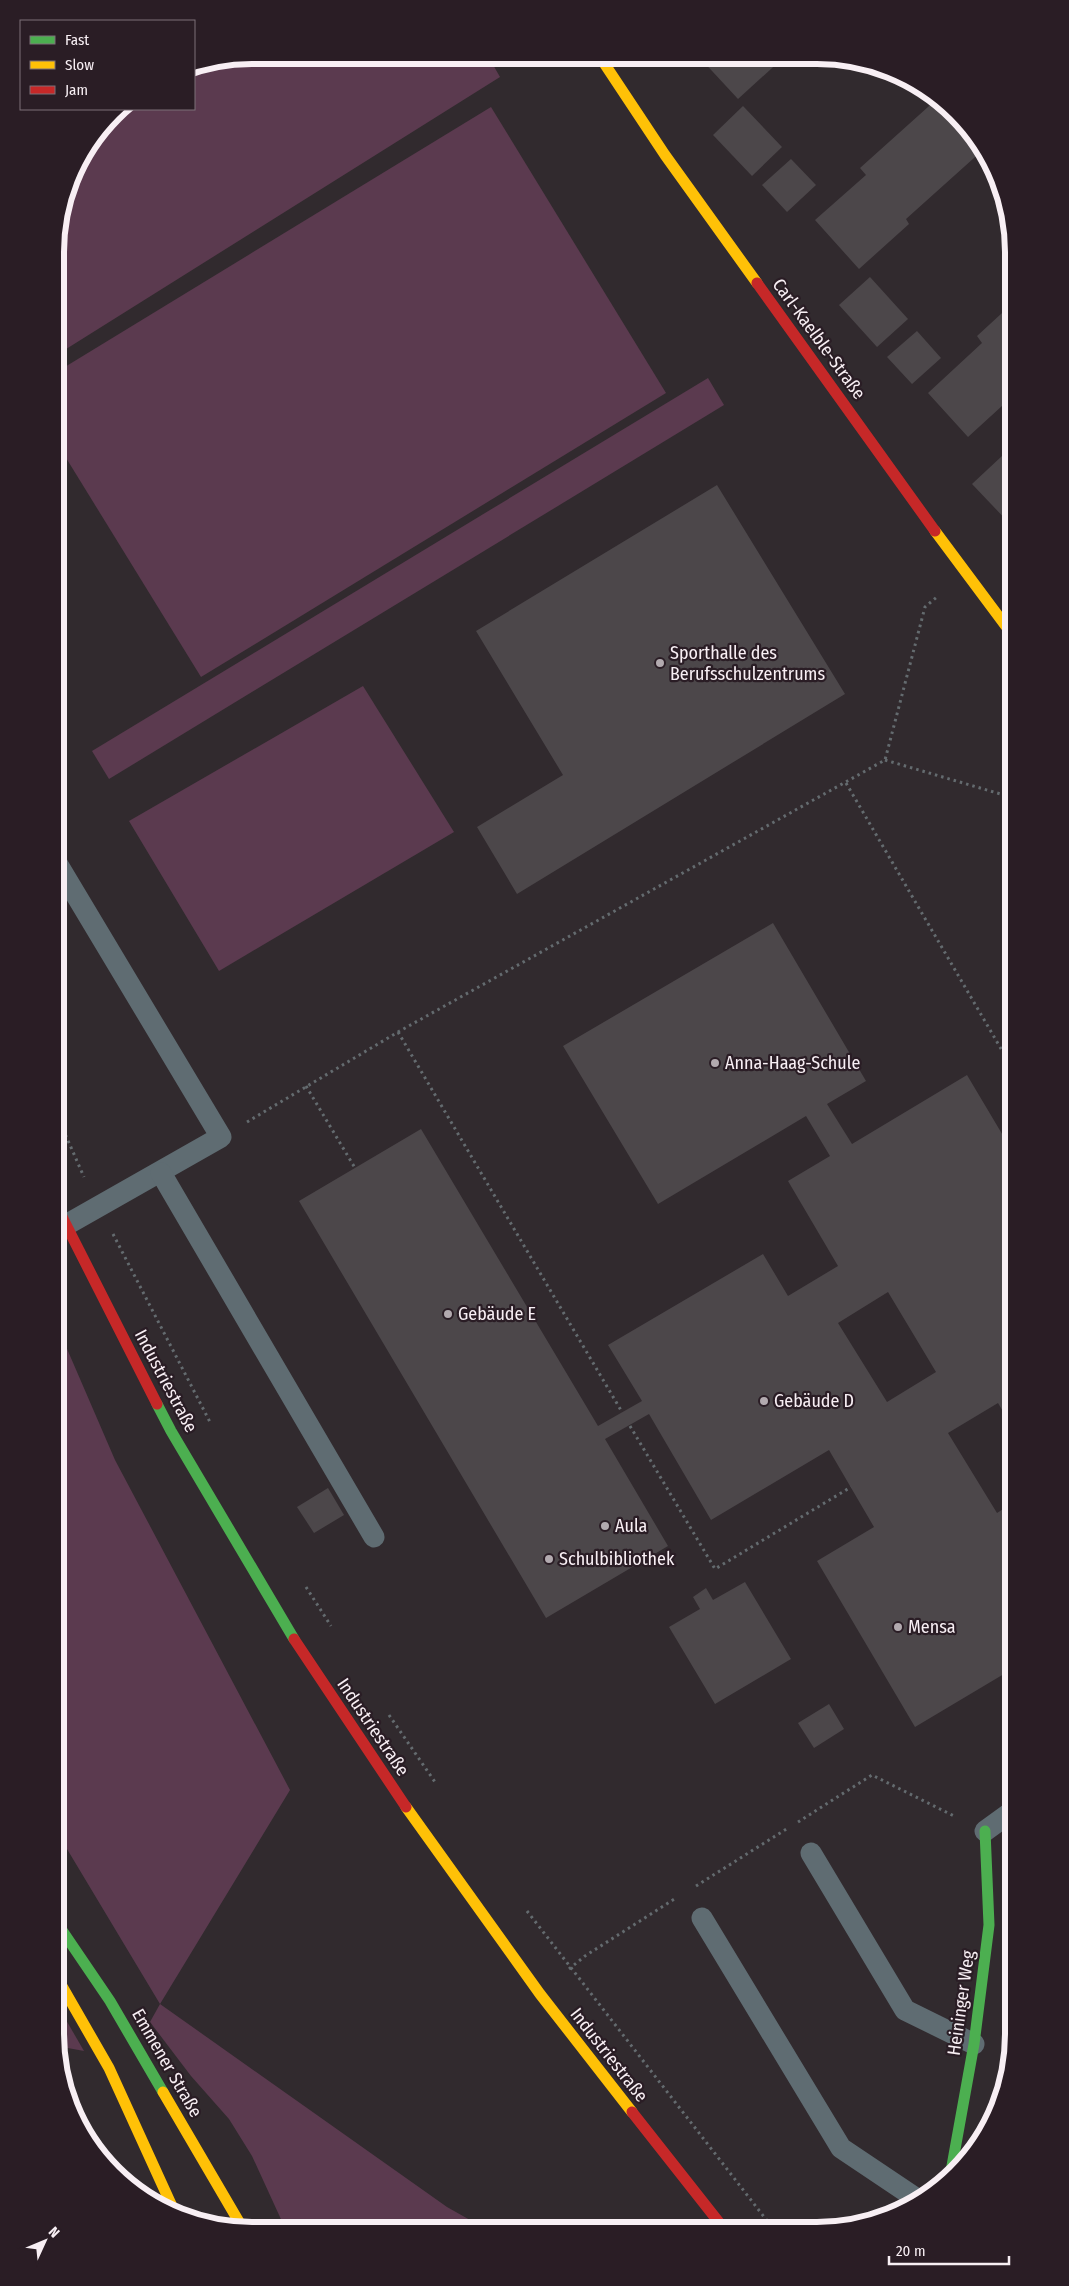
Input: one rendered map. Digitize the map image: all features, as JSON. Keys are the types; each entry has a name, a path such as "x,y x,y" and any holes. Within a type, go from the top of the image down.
{"street":[{"name":"Carl-Kaelble-Straße","path":"605,64 671,163 966,574 1005,625"},
{"name":"Industriestraße","path":"64,1221 172,1431 288,1630 396,1793 540,1994 719,2222"},
{"name":"Heininger Weg","path":"952,2165 974,2044 989,1925 986,1831"},
{"name":"Emmener Straße","path":"64,1933 110,2001 238,2222"},
{"path":"64,1990 109,2068 171,2204"}],"lane":[{"path":"64,875 221,1137 66,1225"},
{"path":"160,1173 374,1537"},
{"path":"986,1831 1005,1817"},
{"path":"811,1853 905,2010 974,2044"},
{"path":"702,1918 841,2148 913,2196"}],"path":[{"path":"221,1137 398,1032 885,760 925,606 966,574"},
{"path":"885,760 1005,795"},
{"path":"846,783 1005,1056"},
{"path":"398,1032 622,1412"},
{"path":"306,1086 355,1168"},
{"path":"64,1132 81,1171 211,1426"},
{"path":"630,1426 715,1569 850,1487"},
{"path":"301,1579 332,1629"},
{"path":"387,1711 436,1785"},
{"path":"694,1887 872,1775 986,1831"},
{"path":"540,1994 585,1956 677,1898"},
{"path":"522,1906 768,2222"}],"shaded area":[{"path":"493,64 500,77 64,350 64,240 70,203 78,180 95,147 128,110 195,110 195,73 227,65"},
{"path":"491,107 666,393 201,677 64,455 64,368"},
{"path":"708,378 724,405 109,779 92,751"},
{"path":"363,686 454,832 219,971 129,821"},
{"path":"64,1342 115,1460 290,1790 160,2004 64,1844"},
{"path":"160,2004 447,2207 474,2222 282,2222 252,2156 229,2119 191,2076 150,2022"},
{"path":"64,2017 84,2051 64,2047"}],"building":[{"path":"706,64 776,64 738,99"},
{"path":"932,103 959,128 978,154 906,219 909,224 859,269 815,220 866,175 860,168"},
{"path":"743,106 782,147 752,176 713,135"},
{"path":"791,159 816,185 787,212 762,185"},
{"path":"870,277 908,319 877,347 839,305"},
{"path":"1005,310 1005,403 968,437 928,393 982,343 977,336"},
{"path":"917,331 941,358 912,384 887,357"},
{"path":"1002,456 1005,459 1005,519 972,484"},
{"name":"Sporthalle des Berufsschulzentrums","path":"717,485 845,694 517,894 477,827 563,775 476,631"},
{"path":"773,923 866,1081 827,1104 852,1144 967,1075 1005,1139 1005,1415 998,1403 948,1433 997,1513 1005,1508 1005,1673 915,1727 817,1561 874,1527 829,1450 711,1520 649,1414 605,1439 668,1546 546,1618 299,1201 421,1129 598,1426 642,1401 608,1345 763,1254 788,1296 838,1266 788,1181 830,1156 806,1116 658,1204 563,1046","holes":["888,1292 936,1372 887,1402 838,1323"]},
{"path":"328,1488 344,1515 314,1533 297,1507"},
{"path":"745,1582 791,1659 715,1704 669,1627 700,1609 693,1597 706,1588 713,1600"},
{"path":"829,1704 844,1729 814,1748 798,1723"}],"traffic: fast":[{"path":"157,1404 171,1431 294,1639"},
{"path":"952,2165 974,2044 989,1925 985,1831"},
{"path":"64,1933 110,2001 163,2092"}],"traffic: slow":[{"path":"605,64 665,155 757,283"},
{"path":"935,531 1005,625"},
{"path":"406,1807 540,1994 632,2112"},
{"path":"64,1990 109,2068 171,2204"},
{"path":"163,2092 239,2222"}],"traffic: jam":[{"path":"757,283 935,531"},
{"path":"64,1221 157,1404"},
{"path":"294,1639 406,1807"},
{"path":"632,2112 719,2222"}],"place":[{"name":"Sporthalle des Berufsschulzentrums","path":"660,663"},
{"name":"Anna-Haag-Schule","path":"715,1063"},
{"name":"Gebäude E","path":"448,1314"},
{"name":"Gebäude D","path":"764,1401"},
{"name":"Aula","path":"605,1526"},
{"name":"Schulbibliothek","path":"549,1559"},
{"name":"Mensa","path":"898,1627"}]}
